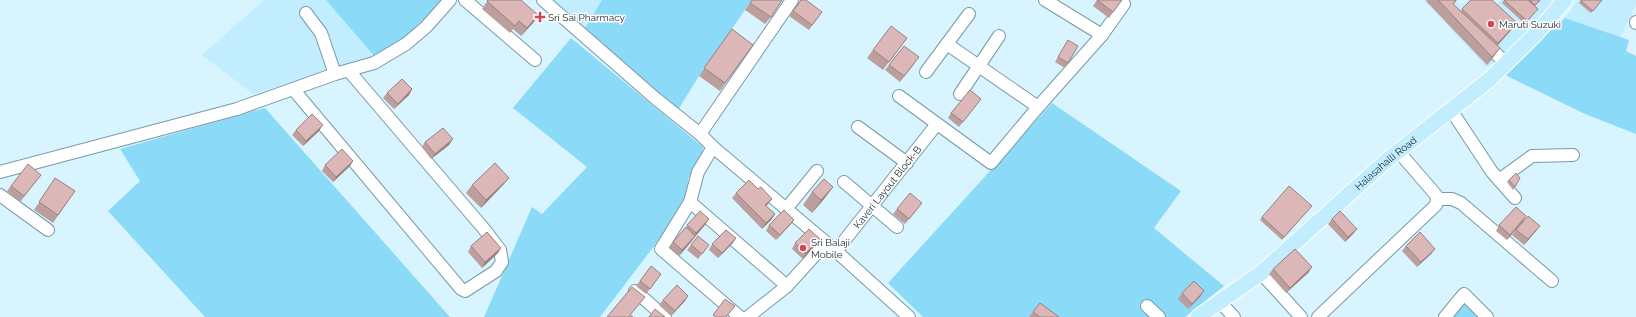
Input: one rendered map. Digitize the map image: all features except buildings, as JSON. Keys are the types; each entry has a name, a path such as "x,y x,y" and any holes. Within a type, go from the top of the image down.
{"main road":[{"name":"Halasahalli Road","path":"1198,317 1261,273 1398,151 1490,79 1535,35 1565,0"}],"street":[{"path":"0,172 237,109 335,74 374,63 406,44 426,27 450,0"},
{"path":"465,0 536,60"},
{"path":"543,0 654,98 700,134 713,148 836,251 909,317"},
{"path":"700,134 792,0"},
{"path":"1045,0 1102,35"},
{"path":"899,96 991,163 1102,35 1124,4 1118,0"},
{"path":"306,13 321,33 335,74"},
{"path":"926,72 969,14"},
{"path":"1473,32 1506,63"},
{"path":"960,94 999,36"},
{"path":"947,44 1038,107"},
{"path":"293,89 461,289 465,291 496,271 502,262 500,250 484,229 349,71"},
{"path":"1451,110 1482,158 1515,198"},
{"name":"Kaveri Layout Block-B","path":"836,251 937,124"},
{"path":"858,127 907,163"},
{"path":"713,148 698,172 690,202 661,249 740,317"},
{"path":"1318,317 1436,205 1436,194 1398,151"},
{"path":"1499,180 1532,156 1573,155"},
{"path":"786,209 817,171"},
{"path":"844,182 897,226"},
{"path":"0,195 48,230"},
{"path":"1437,199 1452,199 1461,203 1552,281"},
{"path":"690,202 786,286"},
{"path":"748,317 786,286 826,243"},
{"path":"1261,273 1301,317"},
{"path":"635,291 665,317"},
{"path":"1445,317 1464,294 1487,317"},
{"path":"1220,302 1234,317"},
{"path":"1147,306 1159,317"}],"shaded area":[{"path":"264,0 326,0 375,57 253,94 202,55"},
{"path":"326,0 442,0 409,34 375,57"},
{"path":"553,0 602,0 585,28"},
{"path":"602,0 752,0 699,76 678,110 585,28"},
{"path":"1424,0 1454,0 1461,6 1468,0 1486,0 1494,7 1500,0 1558,0 1503,57 1486,67"},
{"path":"1578,0 1636,0 1636,5 1620,37 1565,18"},
{"path":"1565,18 1629,40 1626,51 1636,56 1636,134 1585,114 1503,74"},
{"path":"571,38 703,147 700,162 688,179 686,204 600,317 484,317 532,207 542,214 587,167 513,108"},
{"path":"1052,103 1181,191 1154,228 1224,286 1185,317 923,317 888,283"},
{"path":"265,108 450,317 205,317 108,211 140,181 120,149"},
{"path":"1465,303 1479,317 1453,317"}],"place":[{"name":"Sri Sai Pharmacy","path":"540,17"},
{"name":"Maruti Suzuki","path":"1491,24"},
{"name":"Sri Balaji Mobile","path":"803,248"}]}
